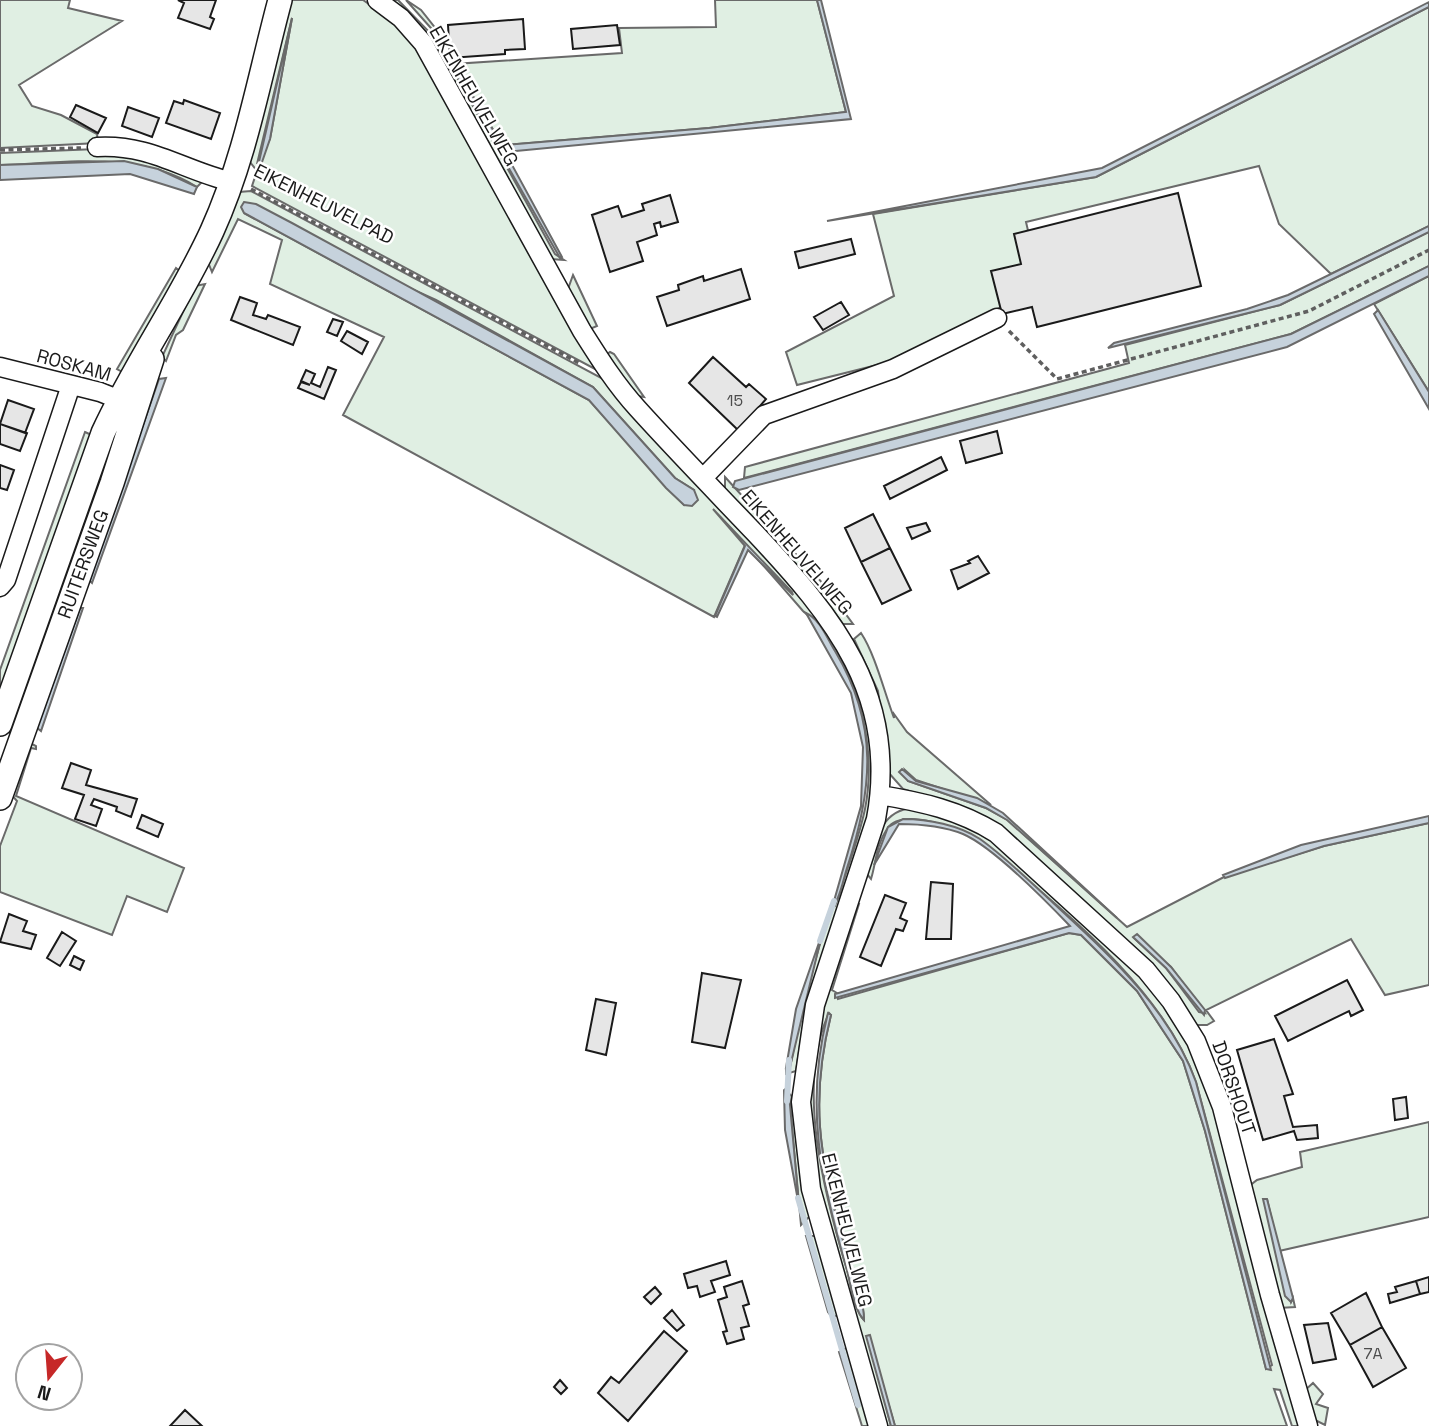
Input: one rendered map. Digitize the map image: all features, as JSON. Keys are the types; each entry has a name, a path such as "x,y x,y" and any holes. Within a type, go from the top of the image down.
{"street":[{"name":"RUITERSWEG","path":"0,724 87,475 128,403 212,230 232,182 254,115 280,0"},
{"name":"EIKENHEUVELWEG","path":"377,0 401,18 423,43 582,331 608,372 637,408 830,617 853,655 876,718 880,794 876,819 815,1005 801,1102 811,1189 878,1426"},
{"name":"EIKENHEUVELPAD","path":"97,148 139,148 196,172 232,182"},
{"path":"703,478 765,415 892,369 997,318"},
{"name":"ROSKAM","path":"0,367 128,403"},
{"path":"0,587 6,580 71,385"},
{"name":"RUITERSWEG","path":"0,798 128,403"},
{"name":"DORSHOUT","path":"880,794 961,813 996,833 1146,970 1171,1000 1196,1041 1222,1107 1270,1295 1308,1426"}],"path":[{"path":"0,150 97,148"},
{"name":"EIKENHEUVELPAD","path":"232,182 262,193 595,372 608,372"},
{"path":"997,318 1057,379 1308,311 1429,250"}],"green space":[{"path":"0,0 70,0 68,8 122,21 19,85 32,106 61,115 97,134 98,143 0,148"},
{"path":"288,0 363,0 393,21 416,46 595,369 252,186 257,171 250,162","holes":["292,18 270,139 257,164"]},
{"path":"390,0 398,0 434,37 438,36 406,0 421,10 440,34 443,59"},
{"path":"715,0 817,0 846,112 709,128 506,145 501,143 454,64 622,53 619,28 716,27"},
{"path":"1429,7 1429,226 1331,274 1279,224 1259,166 1026,222 1041,286 915,352 889,362 797,385 786,352 894,296 873,214 1096,177"},
{"path":"454,72 555,254 564,260 551,259 450,76"},
{"path":"97,149 127,152 203,181 197,187 174,175 151,168 102,161 0,165 0,153"},
{"path":"251,191 607,381 791,582 850,664 872,738 871,798 864,834 802,1032 796,1071 786,1074 831,905 835,906 859,834 868,786 869,762 862,714 846,668 834,647 821,627 803,611 745,545 714,617 343,415 384,337 270,284 282,240 238,219 212,272 208,262 239,192","holes":["244,213 436,300 593,387 675,478 694,490 684,505 589,400"]},
{"path":"1429,232 1429,266 1291,334 744,478 745,467 1129,363 1125,345 1280,305"},
{"path":"176,268 181,272 126,374 117,369"},
{"path":"573,275 597,326 590,329 568,289"},
{"path":"1429,276 1429,392 1374,304"},
{"path":"205,284 183,330 176,335 166,361 162,357 195,286"},
{"path":"610,352 644,397 637,396 606,355"},
{"path":"85,432 96,437 0,704 0,670"},
{"path":"725,477 766,522 757,522 725,491"},
{"path":"783,540 825,586 853,624 843,624 813,584 780,549"},
{"path":"861,633 866,642 894,718 894,714 907,732 991,805 916,780 905,770 908,781 986,808 1008,820 1127,927 1224,877 1324,846 1429,823 1429,985 1385,995 1351,939 1206,1010 1214,1021 1207,1025 1196,1025 967,809 903,789 888,772 878,691 854,639","holes":["1133,937 1171,967 1205,1013 1199,1012 1166,968"]},
{"path":"32,744 36,749 31,748 16,796 184,868 167,912 127,896 112,935 0,892 0,846 17,801 10,793 26,748"},
{"path":"912,808 944,816 985,834 1102,937 1167,1004 1205,1073 1302,1426 1292,1426 1280,1390 1274,1389 1287,1426 895,1426 868,1335 891,1426 885,1426 817,1177 809,1125 809,1083 819,1019 856,903 859,904 832,990 837,993 838,999 1069,933 1081,935 1137,991 1183,1061 1205,1131 1266,1369 1272,1365 1196,1082 1180,1046 1158,1012 1103,948 979,839 945,825 918,819 894,822 881,841 871,879 866,873 876,841 885,823 901,811","holes":["829,1013 831,1015 821,1073 820,1127 834,1208 858,1289 864,1320 855,1303 830,1209 817,1141 814,1074 819,1042"]},
{"path":"784,1089 795,1099 811,1215 801,1225 789,1095"},
{"path":"1429,1122 1429,1217 1279,1251 1291,1302 1293,1298 1295,1307 1279,1308 1248,1187 1257,1180 1302,1167 1300,1152"},
{"path":"806,1236 816,1236 839,1315 832,1317 828,1312"},
{"path":"848,1347 871,1426 862,1426 839,1352"},
{"path":"1313,1383 1323,1394 1316,1404 1328,1408 1325,1425 1311,1418 1303,1392"}],"shaded area":[{"path":"817,0 821,0 851,119 505,152 562,257 560,258 454,72 458,72 501,143 506,145 709,128 846,112"},
{"path":"1429,2 1429,7 1096,177 827,221 1102,168"},
{"path":"292,18 270,139 261,165 258,166"},
{"path":"124,161 158,169 197,187 194,194 130,174 0,180 0,165"},
{"path":"244,202 256,204 292,223 593,387 675,478 694,490 698,500 692,506 684,505 589,400 244,213 241,207"},
{"path":"1429,226 1429,232 1280,305 1108,348 1114,343 1247,309 1288,295"},
{"path":"1429,266 1429,276 1287,347 739,490 733,487 735,481 1291,334"},
{"path":"1378,310 1429,392 1429,409 1374,314"},
{"path":"166,378 92,583 89,580 159,379"},
{"path":"713,509 793,595 748,550 717,617 715,616 745,546"},
{"path":"80,608 83,608 41,731 37,728"},
{"path":"806,613 823,629 849,678 865,731 867,758 862,811 841,890 832,908 861,806 863,747 851,693"},
{"path":"902,769 916,781 977,798 1003,813 1117,918 1007,820 986,808 908,781 899,772"},
{"path":"1429,816 1429,823 1324,846 1225,878 1223,875 1301,845"},
{"path":"903,819 923,820 953,827 972,834 989,846 1113,960 1153,1005 1170,1029 1196,1082 1271,1370 1266,1369 1205,1131 1183,1061 1137,991 1081,935 1069,933 835,998 835,994 1070,926 1004,862 975,841 955,831 899,824 874,865 888,827"},
{"path":"822,934 790,1067 786,1068 796,1009"},
{"path":"1137,934 1171,967 1205,1010 1204,1015 1166,968 1133,937"},
{"path":"828,1013 831,1015 824,1045 819,1101 823,1153 834,1208 862,1300 864,1320 855,1304 823,1174 819,1143 817,1079"},
{"path":"784,1091 789,1094 799,1206 785,1130"},
{"path":"1263,1199 1267,1199 1293,1298 1291,1302 1285,1296"},
{"path":"870,1335 895,1426 891,1426 866,1336"}],"building":[{"path":"178,0 216,0 210,17 214,19 210,29 178,18 184,3"},
{"path":"523,19 525,49 505,50 505,54 450,58 448,25"},
{"path":"617,25 620,45 573,49 571,29"},
{"path":"184,100 220,113 211,139 166,123 174,101 183,104"},
{"path":"76,105 106,118 98,133 70,117"},
{"path":"128,107 159,118 152,137 122,126"},
{"path":"1178,193 1201,286 1037,327 1032,307 1002,314 991,271 1021,264 1014,234"},
{"path":"670,195 678,222 661,227 660,222 654,224 657,235 637,242 643,261 610,272 592,215 618,206 622,217 644,210 642,204"},
{"path":"851,239 855,254 799,268 795,252"},
{"path":"741,269 750,299 667,326 657,297 679,290 678,285 703,276 704,281"},
{"path":"240,297 257,303 253,315 266,319 268,315 300,327 293,345 231,320"},
{"path":"841,302 849,315 823,330 814,317"},
{"path":"333,319 343,322 337,336 327,332"},
{"path":"347,331 368,342 362,354 341,341"},
{"path":"713,357 746,387 749,384 766,399 739,431 689,383"},
{"path":"328,367 336,370 324,399 298,388 301,382 310,385 301,381 306,370 315,374 311,383 320,387"},
{"path":"8,400 34,409 25,433 0,424"},
{"path":"0,424 27,433 20,451 0,444"},
{"path":"997,431 1002,453 966,463 960,441"},
{"path":"941,457 947,470 890,499 884,486"},
{"path":"0,465 14,470 7,490 0,488"},
{"path":"873,514 890,548 861,562 845,528"},
{"path":"926,523 930,531 912,539 907,528"},
{"path":"890,548 911,590 882,604 861,562"},
{"path":"978,556 989,573 958,589 951,570 970,563 968,561"},
{"path":"71,763 91,770 86,785 137,799 131,817 116,811 117,807 94,799 91,805 102,809 96,826 75,819 84,795 62,788"},
{"path":"142,815 163,824 158,837 137,828"},
{"path":"931,882 953,884 951,939 926,939"},
{"path":"885,895 906,903 900,918 907,921 903,931 896,929 881,966 860,957"},
{"path":"9,914 27,921 23,931 36,935 31,949 0,942"},
{"path":"62,932 76,941 60,966 47,958"},
{"path":"74,956 84,961 80,970 70,965"},
{"path":"702,973 741,980 725,1048 692,1042"},
{"path":"1347,980 1363,1010 1351,1016 1349,1011 1288,1041 1275,1016"},
{"path":"596,999 616,1003 606,1055 586,1050"},
{"path":"1274,1039 1293,1094 1284,1096 1293,1127 1317,1125 1318,1138 1297,1140 1294,1131 1263,1140 1237,1050"},
{"path":"1406,1097 1408,1118 1395,1120 1393,1099"},
{"path":"726,1261 730,1275 711,1281 715,1292 700,1297 697,1286 688,1288 684,1274"},
{"path":"1429,1277 1429,1292 1420,1294 1416,1281"},
{"path":"742,1281 749,1304 743,1306 749,1326 741,1328 744,1339 727,1344 723,1332 727,1331 718,1300 727,1297 724,1287"},
{"path":"1416,1281 1420,1294 1390,1303 1388,1294 1397,1292 1395,1287"},
{"path":"655,1287 661,1294 651,1304 644,1297"},
{"path":"1366,1293 1382,1327 1350,1345 1331,1313"},
{"path":"672,1310 684,1325 677,1331 664,1318"},
{"path":"1328,1323 1336,1359 1313,1363 1304,1325"},
{"path":"1382,1327 1406,1368 1373,1387 1350,1345"},
{"path":"664,1331 687,1351 628,1421 598,1393 611,1377 619,1383"},
{"path":"560,1380 567,1388 561,1394 554,1387"},
{"path":"185,1410 202,1426 170,1426"}],"waterway":[{"path":"820,941 834,901"},
{"path":"787,1101 789,1060"},
{"path":"798,1198 858,1405"}]}
